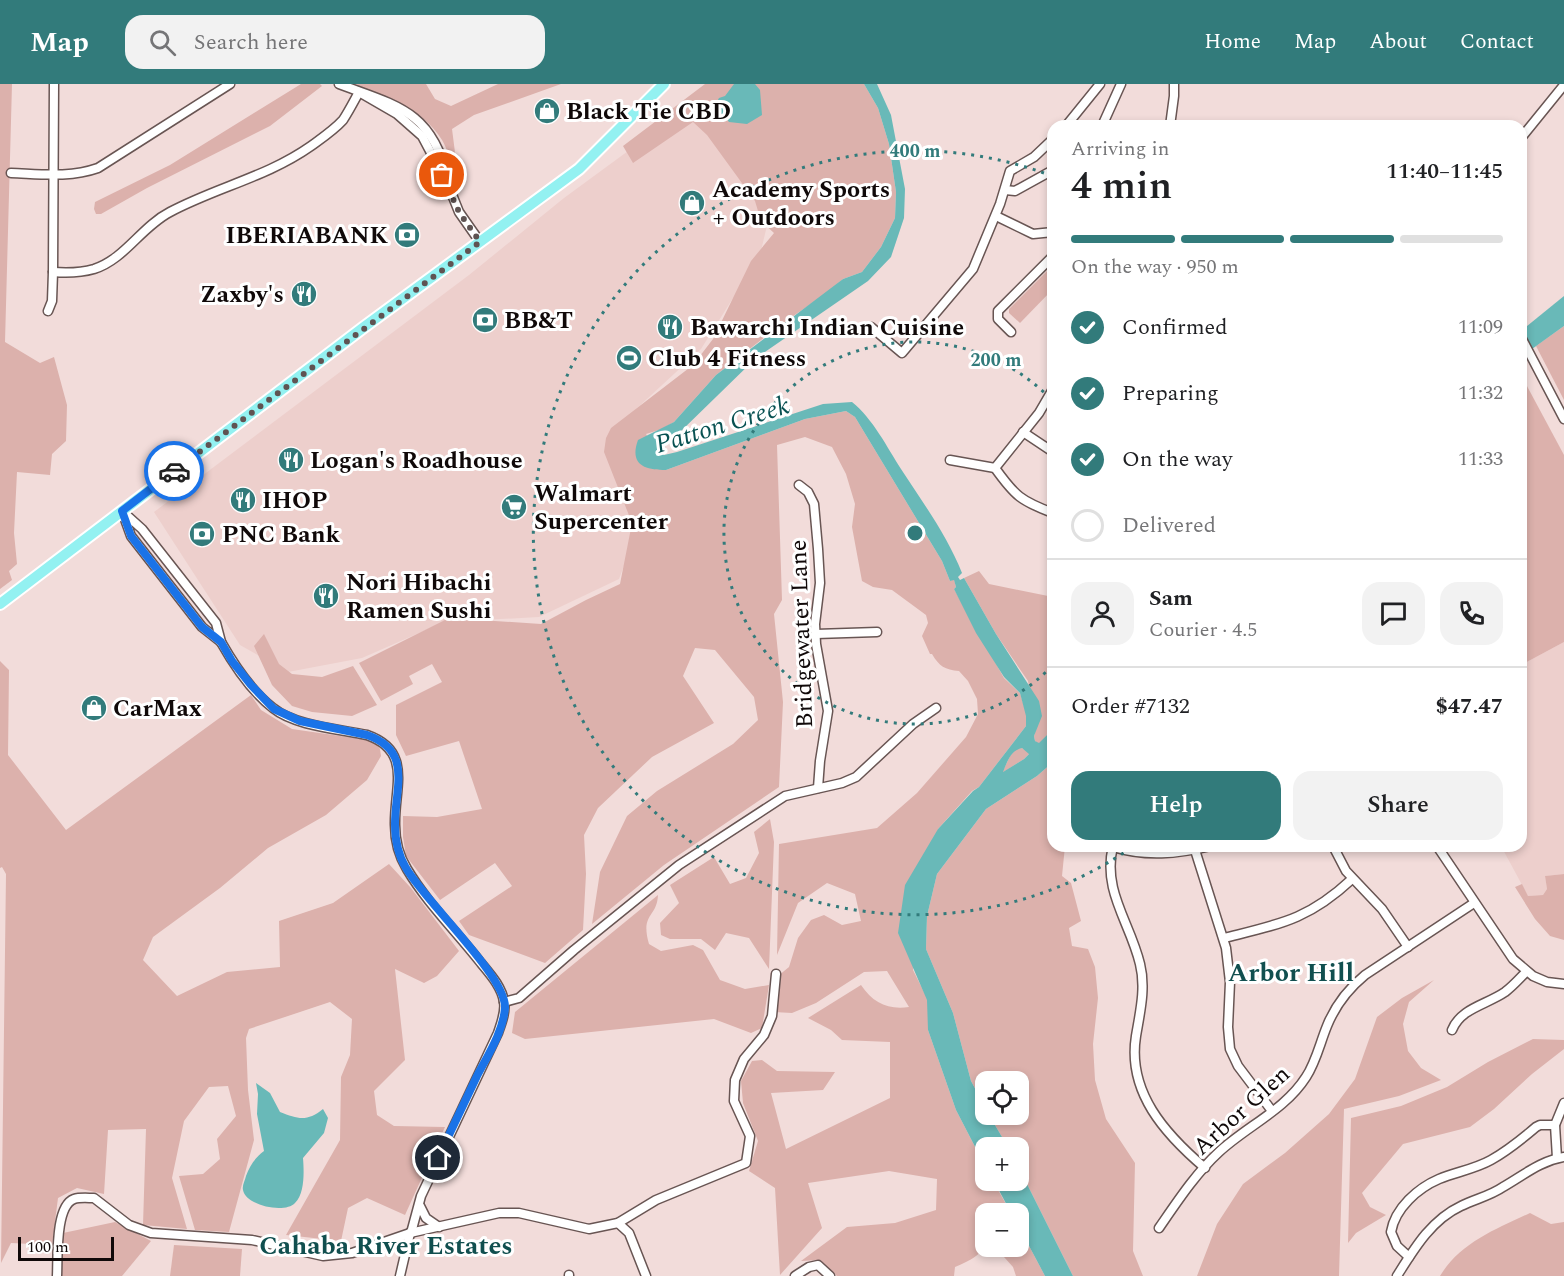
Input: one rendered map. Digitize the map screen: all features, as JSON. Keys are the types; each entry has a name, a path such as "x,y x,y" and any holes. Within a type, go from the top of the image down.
{"main road":[{"path":"0,604 579,169 664,84"}],"street":[{"path":"48,311 52,301 54,84"},
{"path":"11,173 53,174 86,172 98,168 230,84"},
{"path":"339,84 400,107 421,124 435,143 444,162 449,187 459,212 480,242"},
{"path":"1071,120 1100,84"},
{"path":"1105,120 1121,84"},
{"path":"1171,120 1174,84"},
{"path":"1527,131 1564,85"},
{"path":"52,272 81,272 103,266 113,261 145,230 166,214 268,171 299,155 332,131 342,120 359,92"},
{"path":"871,327 902,353 973,269 996,216 1010,171 1035,157 1047,145"},
{"path":"1005,190 1015,191 1047,174"},
{"path":"996,216 1033,234 1047,233"},
{"path":"1011,332 998,319 998,311 1047,262"},
{"path":"1527,349 1564,419"},
{"path":"995,468 1039,413 1047,399"},
{"path":"1023,432 1047,448"},
{"path":"950,460 995,468 1020,498 1047,511"},
{"name":"Bridgewater Lane","path":"798,485 808,492 816,510 820,584 816,634 819,666 828,711 818,788"},
{"path":"122,511 131,536 202,627 221,642"},
{"path":"122,511 142,529 216,623 221,642 238,669 274,709 300,721 367,735 389,748 395,757 398,772 395,824 398,849 405,867 490,974 500,990 505,1009 498,1033 421,1196 400,1276"},
{"path":"816,634 877,632"},
{"path":"504,1002 519,998 679,865 777,800 792,793 849,781 863,772 912,724 936,708"},
{"path":"1112,852 1111,881 1138,956 1142,974 1143,998 1135,1047 1136,1074 1148,1102 1163,1127 1204,1168"},
{"path":"1133,852 1151,854 1173,852"},
{"path":"1196,852 1224,938 1230,982 1227,1027 1230,1048 1238,1066 1272,1111"},
{"path":"1336,852 1341,864 1352,879 1382,909 1408,946"},
{"path":"1441,852 1507,952 1526,972 1547,982 1564,984"},
{"path":"1224,938 1280,924 1302,915 1329,900 1352,879"},
{"name":"Arbor Glen","path":"1159,1228 1204,1168 1220,1151 1287,1099 1306,1078 1314,1063 1330,1018 1346,993 1365,975 1474,903"},
{"path":"1452,1030 1462,1015 1506,991 1526,972"},
{"path":"57,1276 61,1219 66,1205 75,1199 94,1198 129,1225 151,1233 252,1240 323,1256 352,1253 410,1233 498,1213 519,1213 589,1229 618,1223 656,1200 746,1163 750,1136 734,1101 735,1080 744,1059 764,1035 772,1016 776,975"},
{"path":"1397,1276 1429,1230 1452,1211 1496,1192 1540,1164 1561,1157 1555,1125 1564,1103"},
{"path":"1409,1257 1393,1240 1391,1232 1395,1220 1408,1201 1439,1179 1490,1161 1536,1127 1555,1125"},
{"path":"420,1204 421,1211 426,1218 439,1227"},
{"path":"618,1223 629,1233 646,1276"},
{"path":"795,1276 809,1267 818,1265 830,1276"}],"shaded area":[{"path":"0,84 12,84 5,342 40,363 54,357 67,405 66,441 52,454 50,475 17,472 14,533 17,564 9,571 12,580 0,589"},
{"path":"301,84 320,84 322,86 270,126 147,188 101,214 96,214 95,202 170,165"},
{"path":"350,84 426,84 435,99 451,106 498,84 561,84 474,115 452,129 457,168 454,171 442,140 424,119 401,104"},
{"path":"705,84 864,84 878,108 889,144 896,192 895,218 881,247 862,272 843,279 716,375 674,422 646,434 666,470 805,419 846,411 855,417 942,561 950,581 954,579 956,587 954,589 1004,678 1020,693 1027,716 1026,726 979,787 972,791 938,829 913,970 928,1000 928,1030 956,1110 975,1147 975,1191 999,1191 1005,1203 975,1203 975,1257 955,1267 954,1276 837,1276 820,1260 801,1261 847,1227 895,1223 936,1210 937,1179 889,1171 808,1183 822,1228 780,1275 775,1188 749,1171 758,1141 743,1103 741,1081 752,1061 762,1060 777,1071 835,1072 823,1090 771,1093 786,1149 890,1098 890,1042 842,1040 831,1030 808,1018 861,985 876,1001 882,1004 901,1008 909,1007 887,971 864,972 816,1003 792,1013 774,1012 778,976 789,967 798,938 811,920 824,915 842,925 861,921 855,894 827,883 798,903 777,955 779,844 877,828 917,793 966,737 978,714 977,699 968,681 959,671 943,667 930,654 922,636 928,623 926,615 892,590 873,587 862,581 852,527 855,504 846,474 832,447 805,437 777,445 782,600 774,614 783,702 779,787 664,865 592,924 600,872 627,816 657,791 733,744 758,720 754,697 715,650 695,648 683,676 714,723 652,757 598,808 584,835 586,874 583,930 545,963 469,935 459,921 512,886 495,863 440,900 406,856 403,816 437,817 482,809 459,741 406,756 396,735 396,705 442,682 432,664 409,676 413,684 381,701 359,663 449,618 541,624 620,584 632,523 604,452 606,438 611,428 693,365 713,339 751,261 774,233 761,221 755,201 707,135 693,122 633,163 623,146"},
{"path":"699,99 770,213 760,255 701,349 621,423 638,528 619,579 539,617 444,622 362,658 288,672 240,645 154,512 469,275 564,198"},
{"path":"1047,271 1047,295 1020,323 1009,313 1009,309"},
{"path":"1564,326 1564,400 1536,346"},
{"path":"1527,386 1564,455 1564,642 1527,662"},
{"path":"979,571 989,584 1047,596 1047,735 1039,744 1035,741 1034,736 1036,729 1028,681 996,634 964,578"},
{"path":"264,634 279,664 292,674 322,677 353,666 377,705 352,716 312,712 292,706 272,685 254,646"},
{"path":"1564,642 1564,874 1545,876 1547,889 1543,895 1528,896 1504,852 1527,852 1527,662"},
{"path":"0,661 9,670 8,755 66,830 251,695 261,710 292,729 375,741 381,756 367,780 326,815 268,848 220,888 153,937 143,960 177,996 227,972 280,967 279,921 333,903 389,864 411,888 459,951 437,976 424,983 395,969 405,1060 374,1091 377,1115 394,1126 445,1127 405,1215 367,1198 348,1208 341,1241 286,1235 340,1140 341,1077 350,1055 352,1019 330,1002 249,1029 246,1038 248,1090 254,1140 229,1232 195,1230 179,1176 203,1174 220,1159 217,1139 236,1116 228,1086 209,1087 184,1121 172,1178 187,1229 143,1225 146,1129 108,1130 104,1194 77,1188 58,1198 52,1245 11,1243 1,1263 6,874 2,867 0,868"},
{"path":"1022,748 1030,753 1002,773 1010,756 1016,749"},
{"path":"1047,767 1047,852 1064,852 1062,876 1071,883 1081,921 1069,928 1072,946 1088,949 1095,967 1098,998 1093,1044 1095,1080 1106,1119 1135,1163 1133,1251 1143,1276 1073,1276 1029,1188 1029,1137 1002,1137 995,1125 1029,1125 1029,1071 975,1071 975,1088 953,1013 926,949 927,916 937,874 986,809"},
{"path":"770,819 774,842 769,969 749,938 726,933 715,950 701,939 670,939 661,935 660,923 679,903 670,885 714,857 730,884 746,878 759,853 754,832"},
{"path":"1564,874 1564,940 1550,936 1535,919 1515,887 1522,884 1528,896 1543,895 1547,889 1545,876"},
{"path":"658,895 655,908 646,926 649,944 661,951 693,945 703,950 720,980 745,989 769,985 762,1028 751,1033 714,1019 525,1039 512,1033 515,1012"},
{"path":"1434,980 1409,1002 1403,1024 1408,1051 1421,1068 1441,1080 1399,1096 1344,1109 1339,1276 1197,1276 1217,1224 1243,1184 1285,1153 1329,1114 1355,1079 1377,1017 1402,998"},
{"path":"1533,1039 1564,1040 1564,1049 1470,1127 1403,1144 1362,1193 1370,1207 1386,1215 1356,1233 1348,1243 1351,1118 1401,1106 1447,1087 1488,1062"},
{"path":"1530,1213 1551,1224 1564,1222 1564,1276 1440,1276 1448,1264 1468,1246 1492,1231"},
{"path":"115,1222 151,1241 122,1276 61,1276 63,1233"},
{"path":"174,1245 242,1249 240,1276 170,1276"},
{"path":"1029,1246 1045,1276 1016,1276 1013,1267 1004,1257 1029,1257"}],"water":[{"path":"734,84 755,84 760,90 762,115 747,124 729,122 723,114 713,109 719,98 725,96"},
{"path":"864,84 877,84 891,115 905,189 904,218 891,257 868,281 756,358 678,434 657,447 658,451 664,455 677,452 823,404 852,402 873,425 934,520 962,573 958,577 960,580 964,578 996,634 1039,701 1042,716 1034,736 1035,741 1039,743 1047,735 1047,767 986,809 937,874 927,916 926,949 953,1013 975,1088 975,1125 995,1125 1002,1137 975,1137 975,1147 956,1110 928,1030 927,1000 898,933 905,885 938,829 979,787 1026,726 1020,693 1004,677 976,633 954,589 956,587 954,580 950,581 942,561 855,417 846,411 805,419 666,470 646,467 637,460 636,455 638,440 674,422 716,375 843,279 862,272 881,247 895,218 896,192 889,144 878,108","holes":["1022,748 1029,754 1003,772 1015,751"]},
{"path":"1564,296 1564,326 1527,353 1527,326"},
{"path":"256,1083 270,1093 280,1112 307,1118 323,1109 328,1118 324,1133 303,1158 304,1175 301,1194 295,1203 283,1208 258,1204 246,1196 243,1190 249,1168 264,1151 257,1114"},
{"path":"1029,1188 1073,1276 1045,1276 1029,1246 1029,1203 1006,1203 999,1191 1029,1191"}],"way so far":[{"path":"174,471 480,242 459,212 442,175"}],"place":[{"name":"Black Tie CBD","path":"547,111"},
{"name":"Academy Sports + Outdoors","path":"692,203"},
{"name":"IBERIABANK","path":"407,235"},
{"name":"Zaxby's","path":"304,294"},
{"name":"BB&T","path":"485,320"},
{"name":"Bawarchi Indian Cuisine","path":"670,327"},
{"name":"Club 4 Fitness","path":"629,358"},
{"name":"Logan's Roadhouse","path":"291,460"},
{"name":"IHOP","path":"243,500"},
{"name":"Walmart Supercenter","path":"514,507"},
{"name":"PNC Bank","path":"202,534"},
{"name":"Nori Hibachi Ramen Sushi","path":"326,596"},
{"name":"CarMax","path":"94,708"}],"district":[{"name":"Arbor Hill","path":"1291,972"},
{"name":"Cahaba River Estates","path":"386,1245"}],"route":[{"path":"174,471 122,511 131,536 202,627 221,642 232,661 274,709 300,721 367,735 383,742 389,748 397,762 398,789 395,824 398,849 405,867 490,974 500,990 505,1009 498,1033 438,1158"}],"water label":[{"name":"Patton Creek","path":"722,424"}]}
